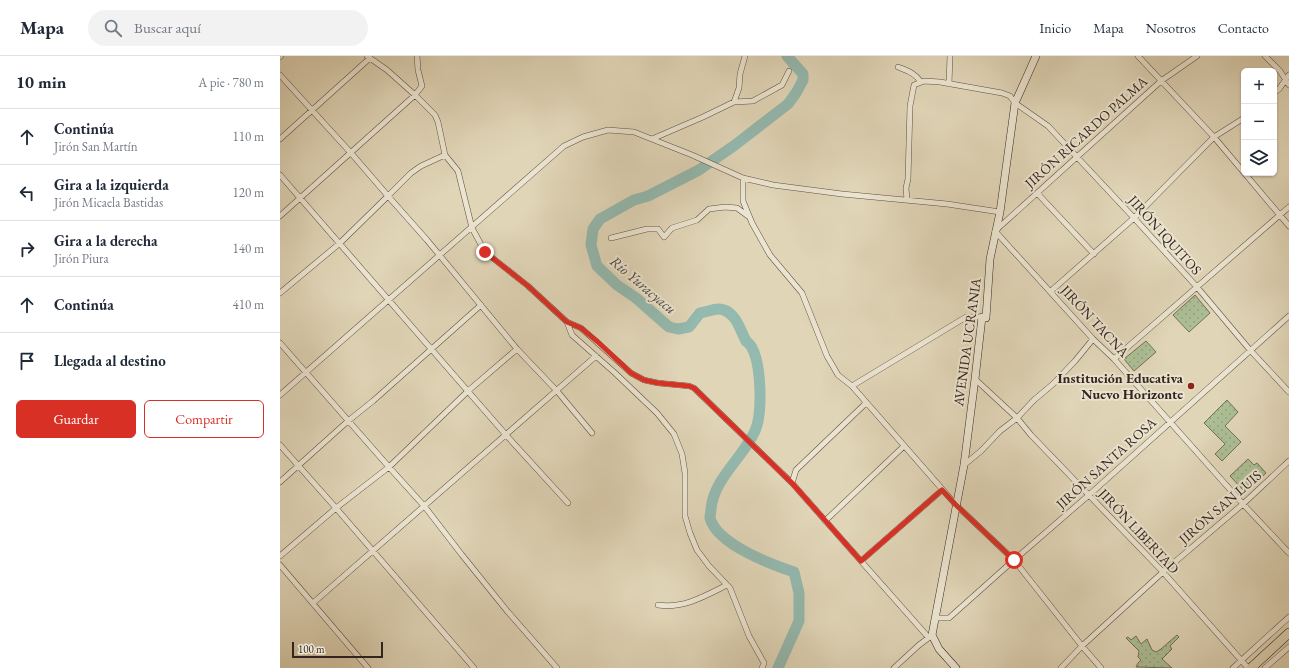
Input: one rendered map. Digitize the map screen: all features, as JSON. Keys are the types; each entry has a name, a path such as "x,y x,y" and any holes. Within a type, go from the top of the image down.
{"highway":[{"path":"1250,668 1289,633"}],"main road":[{"name":"AVENIDA UCRANIA","path":"931,637 936,618 964,465 982,317 986,318 990,259 1000,212 1015,103 1036,56"},
{"path":"931,637 939,649 956,668"}],"street":[{"path":"280,216 415,95 422,86 418,70 417,56"},
{"path":"734,102 739,88 740,74 745,56"},
{"path":"949,84 950,56"},
{"path":"1138,56 1214,137 1289,226"},
{"name":"JIRÓN RICARDO PALMA","path":"995,230 1161,81 1197,56"},
{"path":"1265,56 1280,71 1287,83"},
{"path":"280,139 369,57 387,70 415,95 434,115 438,122 445,155 458,171 472,228 477,240 485,252 528,286 567,322 581,328 631,373 644,380 694,388 792,483 931,637 919,645 894,668"},
{"path":"898,67 911,72 918,77 921,82 914,85 910,106 908,179 906,188 907,200"},
{"path":"652,139 734,102 753,101 782,85 789,71"},
{"path":"280,75 405,214 517,348 557,390 592,434"},
{"path":"1277,91 1287,83 1289,75"},
{"name":"JIRÓN IQUITOS","path":"921,82 949,84 1002,93 1010,96 1015,103 1048,126 1197,287 1250,350 1289,392"},
{"path":"1051,291 1134,218 1214,137 1241,120"},
{"path":"280,395 564,146 583,137 608,130 634,132 744,178 773,185 842,194 946,204 1000,212"},
{"path":"280,293 340,243 411,173 421,166 445,155"},
{"path":"280,175 506,435 568,502"},
{"path":"744,178 743,201 749,217 770,254 802,293 827,356 838,375 852,386 956,505 1014,560 1101,668"},
{"path":"1037,193 1094,254"},
{"path":"611,238 648,229 658,229 664,237 672,228 697,220 709,210 725,207 737,208 749,217"},
{"path":"1114,359 1289,207"},
{"name":"JIRÓN TACNA","path":"995,230 1289,553"},
{"path":"280,482 348,420 432,349 481,305"},
{"name":"JIRÓN SANTA ROSA","path":"936,618 950,618 1289,316"},
{"path":"852,386 966,317 982,317"},
{"path":"567,322 572,335 657,413 674,434 683,460 685,473 685,516 690,533 697,550 709,566 730,588 750,636 764,663 762,668"},
{"path":"964,465 1053,384 1094,339"},
{"path":"280,343 425,507 462,556 557,668"},
{"path":"280,556 336,508 389,468 468,391 517,348"},
{"path":"313,603 425,507 596,356"},
{"name":"JIRÓN LIBERTAD","path":"975,378 1017,418 1163,572 1241,660 1250,668"},
{"path":"792,483 796,470 866,403"},
{"path":"280,445 474,668"},
{"path":"825,521 904,446"},
{"name":"JIRÓN SAN LUIS","path":"1061,668 1082,646 1163,572 1243,504 1289,461"},
{"path":"861,561 942,490"},
{"path":"280,565 368,668"},
{"path":"658,605 673,606 688,603 706,596 727,584"},
{"path":"1233,668 1289,617"},
{"path":"1265,668 1289,647"}],"green space":[{"path":"1195,295 1210,313 1189,332 1173,315"},
{"path":"1146,341 1156,352 1134,371 1124,359"},
{"path":"1227,400 1238,412 1225,426 1241,442 1222,461 1215,454 1225,444 1204,423"},
{"path":"1248,459 1254,465 1257,463 1266,473 1245,492 1230,476"},
{"path":"1177,635 1179,637 1170,646 1172,649 1162,659 1172,668 1136,667 1141,660 1138,657 1139,651 1126,638 1128,637 1131,640 1136,636 1141,644 1147,639 1152,650 1156,652"}],"waterway":[{"name":"Río Yuracyacu","path":"778,668 799,621 799,593 794,572 772,564 733,544 715,527 710,518 713,498 717,488 750,441 758,423 760,389 757,365 752,347 746,341 732,315 722,309 700,313 689,327 678,329 669,327 636,298 617,285 597,266 591,245 593,229 600,219 634,200 648,196 699,170 735,145 788,104 803,80 803,74 787,56"}],"place":[{"name":"Institución Educativa Nuevo Horizonte","path":"1191,386"}],"route":[{"path":"485,252 528,286 567,322 581,328 598,342 631,373 644,380 694,388 792,483 861,561 942,490 1014,560"}]}
